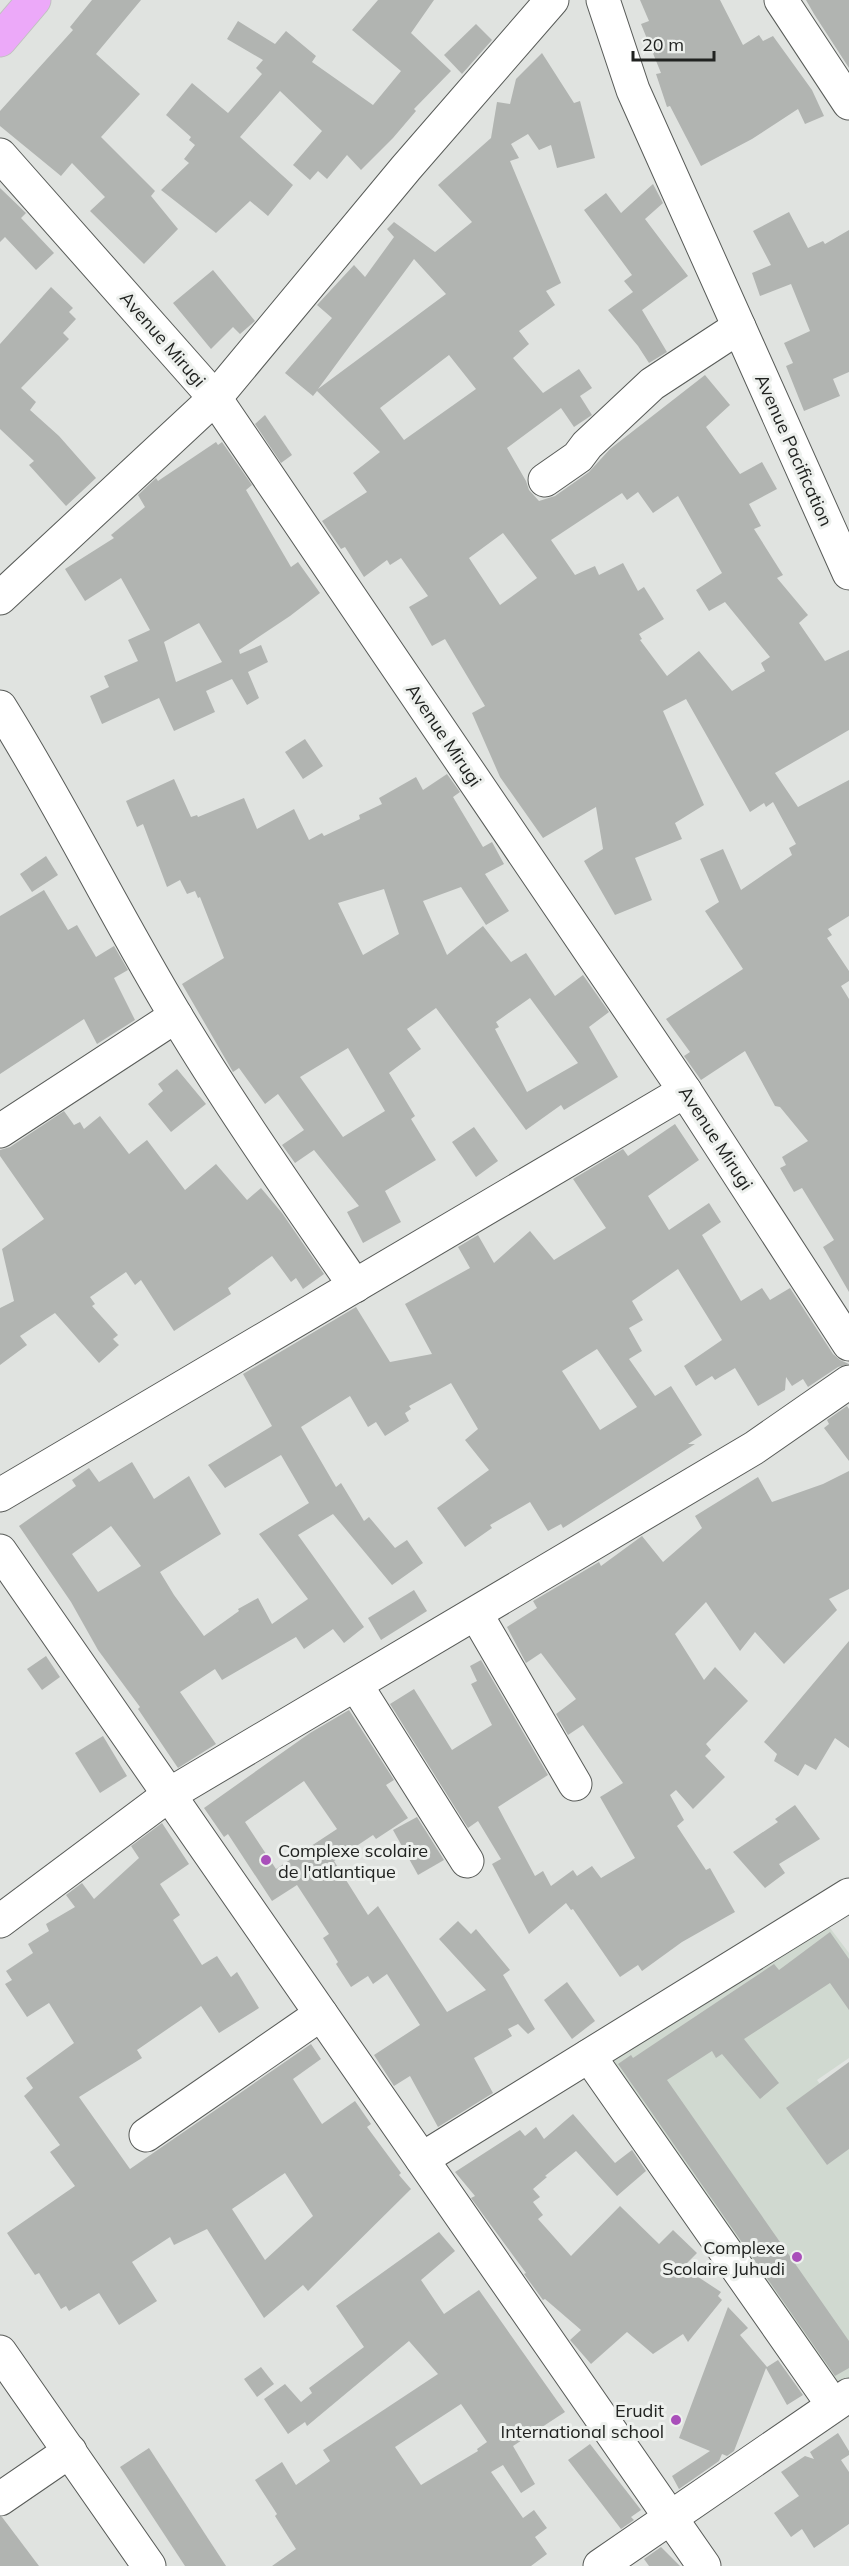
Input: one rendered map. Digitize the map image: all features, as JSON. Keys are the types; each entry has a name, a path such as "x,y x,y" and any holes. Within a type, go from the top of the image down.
{"highway":[{"path":"0,40 34,0"}],"street":[{"path":"0,598 215,398 399,177 552,0"},
{"name":"Avenue Pacification","path":"603,0 633,90 849,573"},
{"path":"781,0 849,103"},
{"name":"Avenue Mirugi","path":"0,154 215,398 686,1090 849,1344"},
{"path":"545,480 578,457 587,445 652,384 739,327"},
{"path":"0,708 33,760 176,1016 252,1136 355,1286"},
{"path":"0,1131 176,1016"},
{"path":"0,1495 686,1090"},
{"path":"0,1921 170,1794 754,1448 849,1382"},
{"path":"0,1551 704,2566"},
{"path":"476,1614 575,1784"},
{"path":"356,1685 467,1861"},
{"path":"422,2159 849,1895"},
{"path":"146,2135 321,2014"},
{"path":"589,2056 841,2400 600,2566"},
{"path":"0,2352 149,2566"},
{"path":"0,2499 70,2451"}],"shaded area":[{"name":"Complexe Scolaire Juhudi","path":"827,1924 849,1953 849,2058 817,2080 849,2124 849,2389 842,2394 606,2061"}],"building":[{"path":"92,0 141,0 96,54 140,94 101,137 155,191 151,196 178,229 144,264 90,211 105,197 72,163 61,176 0,126 0,111 73,30 70,27"},
{"path":"378,0 434,0 411,33 451,71 414,109 416,111 393,138 361,170 347,155 327,179 318,171 310,180 293,165 322,131 280,91 240,137 293,185 268,216 250,201 216,233 161,190 189,163 184,159 195,145 189,140 191,137 166,115 192,83 228,113 262,74 256,68 263,60 227,39 238,21 275,44 286,31 316,56 312,62 373,105 401,71 352,30"},
{"path":"640,0 720,0 743,45 759,35 763,41 773,36 812,90 824,116 805,124 798,109 752,139 701,166 670,106 667,107 656,74 661,73 641,24 649,21"},
{"path":"806,0 849,0 849,68 814,14"},
{"path":"476,24 492,40 462,74 444,55"},
{"path":"542,53 574,103 580,101 595,158 557,168 551,145 539,150 528,134 511,144 519,158 510,161 561,283 546,291 555,305 519,331 529,344 513,358 543,393 579,369 592,388 580,396 592,415 574,427 561,408 507,448 529,490 539,501 555,496 589,472 610,449 705,375 730,405 706,427 740,474 762,462 777,489 749,504 761,526 754,529 783,575 777,578 808,615 799,623 825,661 849,650 849,730 775,773 798,807 849,780 849,916 828,929 832,935 827,938 849,971 849,981 841,986 849,999 849,1292 823,1247 834,1240 802,1188 794,1192 780,1168 786,1165 782,1157 808,1141 780,1107 775,1106 745,1051 701,1080 684,1056 690,1052 666,1019 743,969 705,911 719,902 700,859 723,849 741,890 792,855 789,848 796,844 773,802 766,807 764,803 750,812 686,699 663,711 704,805 675,823 682,839 635,858 652,900 615,915 584,861 603,849 596,807 543,838 500,777 472,713 485,706 445,639 432,646 409,607 428,596 401,558 390,565 387,560 364,577 345,547 341,549 322,521 367,492 353,473 380,452 317,391 313,396 285,373 332,318 317,305 354,265 365,277 394,237 387,229 394,222 435,252 472,222 438,185 491,138 497,102 510,104 516,79","holes":["414,259 446,294 318,389","449,355 476,389 404,440 380,408","638,492 653,513 678,496 722,573 696,590 709,611 725,602 770,657 761,663 765,671 732,691 699,651 667,676 640,640 642,639 639,634 664,619 644,587 638,591 623,563 599,575 595,566 575,575 551,540 622,493 627,500","503,533 537,578 500,605 469,558"]},
{"path":"653,184 663,203 645,219 688,276 642,310 667,352 649,363 608,310 633,292 624,281 632,275 584,210 606,193 621,213"},
{"path":"0,188 26,213 21,218 54,253 36,270 5,237 0,242"},
{"path":"789,212 808,248 823,241 825,244 849,230 849,372 833,379 840,396 804,411 786,366 793,363 784,343 810,331 791,284 760,296 752,273 771,265 753,231"},
{"path":"213,270 255,321 240,334 233,327 211,349 173,303"},
{"path":"51,287 73,308 69,312 76,319 63,333 69,339 21,388 36,402 30,410 59,436 96,478 66,506 29,465 34,461 0,429 0,344"},
{"path":"265,415 292,455 281,463 255,424"},
{"path":"216,442 218,445 222,442 252,485 246,490 291,567 298,562 320,593 239,650 240,654 261,645 268,662 248,672 259,698 247,705 232,679 206,691 215,712 174,731 159,698 102,724 90,696 109,687 104,676 138,661 128,640 150,630 121,578 85,601 65,569 114,538 111,535 145,507 138,495 156,478 158,481","holes":["199,623 222,662 176,682 164,642"]},
{"path":"305,739 323,766 303,779 285,752"},
{"path":"447,774 460,792 453,797 483,847 492,842 504,864 485,874 509,911 486,925 461,887 423,901 447,955 483,926 511,962 526,953 555,996 583,975 609,1012 589,1027 618,1077 564,1110 561,1105 526,1130 436,1008 407,1029 421,1049 389,1073 415,1116 411,1119 436,1160 385,1191 401,1222 363,1243 347,1212 359,1206 314,1150 295,1163 282,1145 304,1130 278,1094 265,1104 239,1068 233,1072 182,984 224,958 200,897 198,898 195,891 187,894 180,880 167,887 143,824 137,827 126,801 174,779 191,817 197,815 198,817 244,798 257,829 294,809 309,840 322,833 324,836 360,819 359,815 382,804 379,798 416,777 423,790","holes":["384,889 399,934 363,955 338,903","530,998 578,1063 527,1092 495,1029 499,1027 496,1022","348,1048 385,1111 343,1137 300,1077"]},
{"path":"46,856 58,875 32,892 20,874"},
{"path":"44,890 68,930 77,925 96,957 114,946 128,970 114,978 135,1020 97,1044 84,1019 0,1074 0,916"},
{"path":"177,1069 206,1104 171,1132 148,1104 163,1091 158,1084"},
{"path":"64,1111 74,1125 80,1122 84,1129 100,1116 129,1154 147,1140 185,1190 216,1164 247,1200 261,1188 282,1213 324,1274 303,1289 296,1278 291,1282 272,1256 228,1288 231,1294 174,1331 141,1280 135,1285 126,1272 90,1297 95,1304 92,1306 118,1335 113,1339 119,1345 99,1363 55,1313 20,1336 27,1345 0,1365 0,1308 14,1301 2,1249 44,1219 0,1156 0,1150 10,1147"},
{"path":"675,1124 699,1160 648,1196 669,1230 709,1203 721,1222 702,1235 741,1301 762,1288 770,1300 790,1288 833,1354 849,1364 838,1367 808,1387 803,1379 792,1386 786,1377 785,1390 758,1406 735,1368 715,1380 712,1376 696,1386 684,1366 722,1340 678,1269 632,1301 643,1320 629,1328 642,1351 629,1359 655,1396 671,1386 702,1435 688,1444 695,1444 563,1528 561,1524 548,1531 530,1502 490,1525 492,1528 465,1547 437,1508 489,1470 465,1440 478,1429 451,1383 409,1406 411,1409 405,1413 409,1421 385,1436 376,1422 368,1427 350,1396 301,1427 336,1487 341,1483 364,1521 369,1517 395,1548 407,1540 423,1563 392,1585 333,1514 298,1535 364,1627 344,1643 333,1629 304,1649 296,1637 222,1680 215,1669 180,1692 216,1744 178,1768 138,1709 140,1707 98,1650 71,1602 19,1526 76,1486 72,1480 89,1468 99,1482 132,1462 154,1499 189,1476 221,1534 160,1572 204,1636 239,1611 238,1609 258,1598 272,1624 308,1599 259,1534 309,1503 281,1455 225,1488 208,1465 272,1426 243,1374 356,1307 390,1362 432,1354 405,1304 470,1268 458,1247 478,1235 494,1263 530,1231 554,1260 606,1228 573,1179 623,1149 628,1156","holes":["597,1349 637,1407 600,1430 562,1371","111,1526 141,1566 98,1592 72,1554"]},
{"path":"474,1127 498,1161 476,1177 452,1142"},
{"path":"847,1406 849,1409 849,1461 824,1428 829,1424 827,1420"},
{"path":"849,1471 849,1589 829,1599 837,1610 784,1664 755,1632 740,1651 706,1602 675,1634 704,1680 715,1667 748,1701 706,1744 711,1750 705,1756 725,1777 693,1809 676,1790 670,1795 684,1820 677,1826 706,1870 710,1868 735,1912 682,1942 642,1971 638,1965 620,1977 573,1909 571,1910 566,1903 529,1934 492,1864 501,1859 478,1821 468,1828 390,1704 414,1689 452,1750 492,1725 471,1684 477,1681 470,1666 481,1660 548,1775 498,1807 535,1876 543,1871 551,1886 573,1870 577,1876 592,1866 601,1878 635,1858 600,1797 623,1783 583,1725 568,1735 556,1714 576,1699 541,1653 526,1663 507,1627 537,1608 533,1601 599,1562 601,1566 642,1536 663,1562 702,1528 695,1516 758,1477 772,1502 823,1484"},
{"path":"414,1590 427,1611 381,1640 368,1618"},
{"path":"849,1641 849,1748 835,1738 816,1770 805,1764 798,1776 774,1761 777,1754 764,1742"},
{"path":"46,1656 60,1677 42,1690 27,1669"},
{"path":"349,1710 394,1780 386,1785 408,1818 376,1839 373,1835 334,1861 368,1915 378,1906 447,2012 486,1990 439,1939 458,1921 471,1934 476,1929 510,1970 503,1975 535,2029 528,2034 518,2024 508,2029 512,2036 474,2058 493,2093 438,2127 410,2076 394,2086 374,2055 420,2025 387,1974 373,1984 368,1976 351,1987 323,1938 329,1934 297,1885 272,1901 228,1834 224,1837 204,1808 310,1733","holes":["304,1781 337,1829 276,1869 245,1822"]},
{"path":"103,1736 127,1776 100,1793 75,1753"},
{"path":"795,1805 820,1839 779,1864 785,1873 765,1888 733,1852 778,1822 775,1819"},
{"path":"417,1817 444,1860 418,1875 393,1830"},
{"path":"162,1823 189,1864 160,1884 180,1915 173,1920 202,1965 217,1956 231,1977 237,1972 259,2008 219,2033 201,2006 137,2050 142,2058 79,2097 130,2169 311,2044 321,2059 293,2079 322,2124 355,2101 371,2124 367,2127 411,2189 308,2291 303,2285 264,2318 207,2229 174,2245 170,2237 132,2262 157,2301 119,2325 99,2293 69,2311 66,2306 61,2309 39,2273 35,2275 7,2233 75,2186 50,2152 60,2145 24,2096 33,2088 26,2078 74,2043 49,2003 27,2017 5,1984 12,1980 6,1971 33,1953 28,1944 49,1931 46,1924 75,1907 66,1895 82,1883 94,1899 139,1858 131,1846","holes":["285,2173 313,2216 265,2260 232,2209"]},
{"path":"830,1932 849,1959 849,2010 830,1983 744,2039 779,2083 760,2099 722,2054 716,2058 712,2051 667,2080 849,2341 849,2368 835,2376 618,2064 631,2055 633,2058 774,1964 779,1970"},
{"path":"567,1982 595,2021 572,2039 544,2000"},
{"path":"849,2062 849,2149 827,2165 786,2108"},
{"path":"573,2114 615,2163 632,2150 646,2171 617,2196 576,2151 533,2189 540,2197 533,2202 543,2215 538,2219 571,2256 620,2206 659,2244 673,2230 697,2253 683,2267 721,2292 718,2296 722,2300 688,2342 683,2334 653,2354 627,2332 591,2364 570,2340 581,2330 545,2299 543,2300 471,2198 475,2196 455,2172 520,2130 525,2136 536,2127 544,2139"},
{"path":"439,2232 455,2251 421,2280 444,2314 479,2290 565,2412 513,2446 535,2484 521,2493 503,2465 491,2472 523,2518 534,2510 547,2528 535,2537 547,2554 531,2566 272,2566 296,2549 255,2480 282,2462 296,2485 330,2461 323,2450 438,2374 409,2341 307,2426 305,2422 288,2434 264,2399 285,2384 301,2402 312,2393 309,2388 364,2347 336,2306","holes":["461,2404 487,2442 477,2449 478,2451 421,2485 395,2447"]},
{"path":"728,2307 748,2328 740,2335 767,2367 778,2360 803,2395 787,2405 766,2368 734,2451 727,2456 722,2454 719,2461 679,2489 672,2476 710,2451 679,2438"},
{"path":"261,2367 274,2384 257,2397 244,2379"},
{"path":"838,2433 849,2451 849,2455 841,2460 849,2472 849,2524 814,2548 802,2529 791,2537 774,2513 799,2496 781,2472 805,2456 814,2459 810,2452"},
{"path":"590,2444 641,2510 631,2517 634,2520 621,2529 568,2460"},
{"path":"149,2448 226,2566 185,2566 120,2467"},
{"path":"0,2517 2,2517 39,2566 0,2566"},
{"path":"661,2547 680,2566 649,2566 644,2559"}],"place":[{"name":"Complexe scolaire de l'atlantique","path":"266,1860"},
{"name":"Complexe Scolaire Juhudi","path":"797,2257"},
{"name":"Erudit International school","path":"676,2420"}]}
